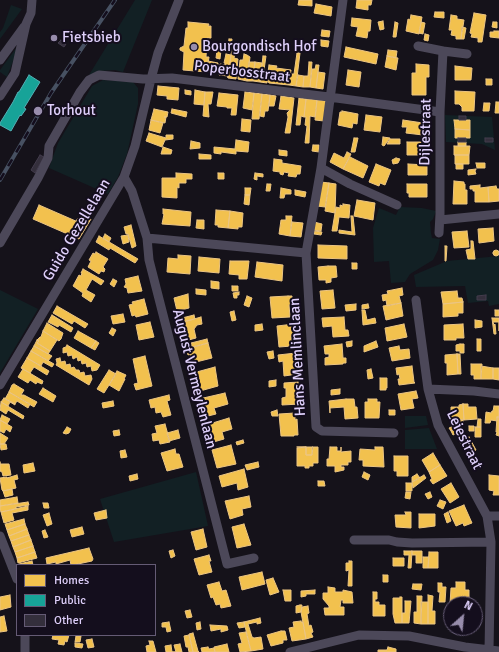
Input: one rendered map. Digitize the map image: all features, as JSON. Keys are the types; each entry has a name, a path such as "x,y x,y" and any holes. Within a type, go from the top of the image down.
{"street":[{"path":"1,94 15,73 32,0"},
{"name":"Guido Gezellelaan","path":"0,385 118,190 135,146 150,79 158,53 179,0"},
{"path":"147,238 306,253 320,168 343,0"},
{"path":"0,60 26,24"},
{"path":"418,46 468,54"},
{"name":"Dijlestraat","path":"439,233 440,112 443,51"},
{"name":"Poperbosstraat","path":"0,243 38,178 48,158 49,146 89,80 99,75 143,79 172,78 440,112"},
{"path":"320,168 350,184 397,205"},
{"name":"August Vermeylenlaan","path":"124,177 132,191 147,238 149,260 227,564 254,558"},
{"path":"440,217 499,214"},
{"name":"Hans Memlinclaan","path":"306,253 316,427 322,431 394,433"},
{"name":"Leiestraat","path":"416,300 428,389 438,425 487,516 491,542 489,650"},
{"path":"428,389 474,391 499,394"},
{"path":"487,516 499,516"},
{"path":"0,536 16,576"},
{"path":"354,540 389,540 405,543 491,542"},
{"path":"290,652 358,635 409,636 465,647 499,651"},
{"path":"25,636 25,652"}],"shaded area":[{"path":"135,0 152,0 123,72 115,70 99,71 89,75"},
{"path":"11,5 22,9 0,39 0,32 3,28"},
{"path":"17,47 18,48 7,77 0,72 0,70"},
{"path":"103,80 133,82 138,88 138,104 127,154 118,177 108,194 49,168 58,143 92,86"},
{"path":"445,115 492,117 495,150 482,144 446,142"},
{"path":"400,207 422,208 436,211 430,222 431,233 432,238 440,239 438,250 433,260 410,274 405,282 391,283 389,261 374,262 373,228 379,208 396,215"},
{"path":"499,256 499,304 489,306 488,301 468,303 465,286 416,287 414,275 447,261"},
{"path":"0,290 38,309 0,373"},
{"path":"405,416 426,416 428,425 405,428"},
{"path":"429,428 437,449 405,449 405,430"},
{"path":"196,472 208,526 114,542 100,499"}],"building: Homes":[{"path":"299,0 312,0 312,6 298,5"},
{"path":"357,0 372,0 371,5 368,5 368,10 356,8"},
{"path":"316,4 332,7 331,16 314,13"},
{"path":"435,12 444,12 444,18 434,17"},
{"path":"474,13 486,15 482,42 478,42 478,38 471,37 472,34 470,33"},
{"path":"411,15 422,17 419,34 406,31 408,19 410,20"},
{"path":"451,15 457,16 457,19 464,20 461,39 456,39 456,36 451,35 452,30 449,30"},
{"path":"352,18 371,20 370,31 368,31 367,38 356,36 358,27 351,26"},
{"path":"383,21 384,29 380,30 378,22"},
{"name":"Bourgondisch Hof","path":"188,22 209,24 208,26 211,26 211,38 207,38 206,57 209,57 207,72 183,70 184,52 180,50 180,48 184,46"},
{"path":"395,22 398,23 396,37 393,37"},
{"path":"421,22 425,23 423,34 419,33"},
{"path":"493,22 497,22 497,28 492,27"},
{"path":"462,27 466,28 464,39 461,39"},
{"path":"322,30 330,31 329,37 321,36"},
{"path":"499,31 499,38 490,37 490,32"},
{"path":"425,34 429,35 428,41 424,40"},
{"path":"229,39 232,39 231,47 228,47"},
{"path":"321,40 329,41 328,47 321,46"},
{"path":"232,47 236,48 234,58 238,59 236,79 228,78"},
{"path":"346,47 378,54 376,64 344,57"},
{"path":"217,50 221,50 220,59 216,58"},
{"path":"388,50 397,51 396,58 387,56"},
{"path":"297,53 300,53 296,86 289,85 290,74 294,74"},
{"path":"226,54 231,55 228,78 228,76 219,75 220,64 225,65"},
{"path":"244,54 250,57 247,81 238,79 240,60 243,60"},
{"path":"263,56 266,56 264,70 268,71 267,83 260,82"},
{"path":"387,56 398,58 396,70 385,67"},
{"path":"208,61 218,63 217,71 214,71 213,73 207,72"},
{"path":"249,62 255,62 253,81 247,81"},
{"path":"255,62 262,63 260,82 253,81"},
{"path":"309,62 312,62 310,87 303,87 304,76 308,76"},
{"path":"416,64 429,65 429,77 426,77 426,95 412,95 412,73 416,73"},
{"path":"269,65 277,66 276,68 291,70 289,85 269,83 267,80"},
{"path":"316,65 319,65 316,88 310,87 312,69 315,69"},
{"path":"455,66 472,68 471,80 455,80"},
{"path":"348,70 361,72 359,87 346,85"},
{"path":"318,72 325,73 323,89 316,88"},
{"path":"298,75 304,76 303,87 296,86"},
{"path":"486,79 492,79 492,85 486,85"},
{"path":"158,86 179,88 178,100 167,99 167,96 157,95"},
{"path":"185,90 191,91 191,95 185,94"},
{"path":"195,90 205,92 204,105 194,104"},
{"path":"455,91 475,92 474,111 462,111 462,107 459,104 455,104"},
{"path":"205,92 213,92 211,104 208,104 209,117 203,116"},
{"path":"245,92 254,93 252,110 243,108"},
{"path":"219,93 238,95 236,115 231,115 232,108 217,106"},
{"path":"254,93 262,94 259,119 252,119"},
{"path":"262,94 270,95 268,111 265,111 264,117 260,116"},
{"path":"270,95 276,96 274,106 269,106"},
{"path":"281,96 294,98 290,133 285,133 288,117 287,113 290,110 279,109"},
{"path":"299,98 306,99 304,117 301,116 300,125 296,125"},
{"path":"306,99 317,100 315,117 310,116 309,143 305,143 307,126 305,125 306,117 304,117"},
{"path":"317,100 326,101 324,121 315,120"},
{"path":"496,102 499,102 499,113 495,113"},
{"path":"484,103 490,103 489,111 483,111"},
{"path":"154,109 168,112 165,123 151,120"},
{"path":"172,109 187,112 186,117 171,113"},
{"path":"342,111 358,114 357,124 353,123 352,128 338,125 340,112"},
{"path":"366,115 382,117 380,132 364,130"},
{"path":"242,119 251,120 250,132 241,131"},
{"path":"151,120 163,123 160,133 149,130"},
{"path":"403,120 423,123 422,125 428,126 426,138 422,137 423,135 406,133 407,127 402,127"},
{"path":"454,120 470,120 470,130 455,129"},
{"path":"455,129 470,130 470,138 455,138"},
{"path":"149,133 166,138 166,135 173,135 173,139 165,140 162,147 146,141"},
{"path":"383,137 390,138 384,146 382,145"},
{"path":"354,138 358,138 355,152 351,152"},
{"path":"390,139 400,139 400,144 387,144"},
{"path":"236,140 249,142 248,152 236,151 236,154 221,152 221,154 214,153 214,147 235,149"},
{"path":"191,141 200,143 200,148 190,149"},
{"path":"407,142 428,142 428,148 425,148 425,155 407,155"},
{"path":"458,142 466,142 466,146 458,146"},
{"path":"313,145 319,145 319,152 312,151"},
{"path":"454,146 470,146 469,155 454,155"},
{"path":"163,147 172,150 171,154 161,154"},
{"path":"279,150 287,151 287,156 279,155"},
{"path":"347,152 351,154 343,169 330,162 334,153 344,158"},
{"path":"199,154 211,155 211,159 199,159"},
{"path":"455,155 469,155 469,164 455,164"},
{"path":"350,157 368,166 363,178 343,169"},
{"path":"396,158 400,159 398,163 393,164 392,160"},
{"path":"274,159 282,160 282,163 301,166 300,174 297,174 296,177 288,176 289,173 284,172 283,175 280,174 280,172 273,171"},
{"path":"476,163 485,163 485,168 477,168"},
{"path":"376,164 391,170 385,185 380,183 379,186 369,182"},
{"path":"408,164 427,165 427,175 408,175"},
{"path":"456,164 463,164 463,169 456,169"},
{"path":"476,169 476,174 468,175 468,170"},
{"path":"176,173 192,174 192,179 186,179 186,183 179,183 179,188 177,187 177,198 162,197 162,178 176,178"},
{"path":"218,173 224,173 224,179 218,179"},
{"path":"255,173 263,174 263,177 257,176 257,180 254,179"},
{"path":"454,181 464,182 465,190 467,190 467,204 453,204"},
{"path":"321,182 329,183 325,207 317,206"},
{"path":"329,183 336,184 335,213 325,211"},
{"path":"267,184 271,184 270,191 266,191"},
{"path":"407,184 427,184 427,197 409,197 409,193 407,193"},
{"path":"480,185 480,188 488,187 489,202 475,202 475,191 470,189 470,186"},
{"path":"496,186 497,189 499,189 499,201 489,202 488,187"},
{"path":"245,188 251,188 250,195 245,195"},
{"path":"281,188 291,190 291,194 285,194 284,198 280,198"},
{"path":"295,190 306,192 305,197 295,195"},
{"path":"245,195 250,195 249,205 244,204"},
{"path":"357,200 375,203 373,220 354,216"},
{"path":"343,204 350,205 349,218 339,217 337,231 332,231 336,207 340,208 340,205 343,206"},
{"path":"39,205 78,222 76,221 78,218 82,221 86,216 91,219 79,239 33,219"},
{"path":"163,209 191,212 190,226 162,224 164,214"},
{"path":"216,210 230,211 228,228 218,227 218,225 215,225"},
{"path":"230,211 243,213 242,227 238,227 238,229 228,228"},
{"path":"286,216 292,216 290,236 279,234 281,220 286,220"},
{"path":"351,216 353,216 355,235 339,233 339,230 352,232"},
{"path":"197,220 204,220 204,229 196,228"},
{"path":"292,222 303,223 301,237 290,236"},
{"path":"314,222 322,224 321,231 313,230"},
{"path":"131,225 136,246 132,248 128,234 126,234 124,227"},
{"path":"493,228 494,241 479,243 478,229"},
{"path":"314,231 322,232 321,235 314,234"},
{"path":"467,231 469,247 454,248 452,232"},
{"path":"105,234 111,238 109,242 103,238"},
{"path":"128,235 129,242 123,244 121,236"},
{"path":"99,236 138,259 135,263 110,248 109,250 96,242"},
{"path":"471,241 473,241 475,259 468,259 466,250 471,249"},
{"path":"318,245 347,246 347,259 318,258"},
{"path":"445,246 447,246 446,261 445,261"},
{"path":"496,250 499,253 496,256 493,253"},
{"path":"96,252 108,259 103,267 105,269 104,272 101,271 99,274 88,267 91,261 89,260 93,253 95,254"},
{"path":"178,255 191,256 190,274 167,272 168,258 178,259"},
{"path":"199,257 220,259 219,273 198,271"},
{"path":"230,261 249,261 247,279 239,279 239,275 229,274"},
{"path":"257,262 283,265 282,281 255,277"},
{"path":"352,263 357,263 357,269 352,269"},
{"path":"336,266 337,277 331,278 331,282 326,283 326,280 319,280 318,267"},
{"path":"83,269 104,281 101,285 92,279 86,290 95,295 91,302 82,296 83,293 73,286 79,275 81,276"},
{"path":"138,276 142,291 128,293 127,288 124,287 126,284 125,279"},
{"path":"113,279 117,281 114,287 110,284"},
{"path":"211,281 219,282 219,289 211,288"},
{"path":"232,286 238,286 238,291 232,291"},
{"path":"402,288 403,295 399,296 401,303 387,306 386,300 383,301 382,295 388,294 387,291"},
{"path":"196,289 206,290 206,295 196,294"},
{"path":"333,290 335,308 322,309 320,291"},
{"path":"457,291 458,298 462,298 463,302 443,304 441,292"},
{"path":"239,292 237,298 234,298 233,293"},
{"path":"188,294 189,308 177,311 174,298"},
{"path":"247,296 252,298 249,307 244,305"},
{"path":"292,296 292,304 289,305 290,317 272,318 270,297"},
{"path":"144,299 148,314 136,317 135,315 132,316 129,305 133,304 132,302"},
{"path":"463,302 463,313 458,313 458,316 443,317 443,304"},
{"path":"401,303 403,316 386,320 383,306"},
{"path":"356,304 356,310 346,311 345,305"},
{"path":"368,304 369,308 362,309 362,305"},
{"path":"57,306 88,324 85,328 74,321 72,324 53,313"},
{"path":"362,310 365,310 367,320 375,318 376,323 363,325"},
{"path":"495,310 499,310 499,316 495,316"},
{"path":"234,311 236,320 232,321 230,312"},
{"path":"123,314 125,322 113,324 111,316"},
{"path":"52,315 73,328 71,332 59,325 58,327 48,322"},
{"path":"194,315 195,319 182,322 182,318"},
{"path":"201,317 202,324 197,325 194,329 196,338 185,341 180,323"},
{"path":"344,317 345,330 348,330 349,336 333,337 332,326 323,327 322,318"},
{"path":"492,318 499,318 499,322 493,322 494,325 495,324 496,334 494,334"},
{"path":"475,320 482,321 482,327 475,328"},
{"path":"150,322 154,337 139,340 136,325"},
{"path":"47,323 63,333 59,341 43,331"},
{"path":"262,324 263,330 255,331 255,325"},
{"path":"294,324 295,336 291,336 292,346 279,347 277,326"},
{"path":"404,324 407,337 387,341 385,328"},
{"path":"463,324 464,338 444,340 444,325"},
{"path":"112,328 116,330 113,336 109,333"},
{"path":"43,331 57,340 50,351 37,343 39,341 37,340 41,337"},
{"path":"78,331 96,341 91,348 74,338"},
{"path":"207,339 208,343 192,347 191,343"},
{"path":"477,339 481,339 481,351 477,351"},
{"path":"37,340 39,341 37,343 50,351 48,354 34,346"},
{"path":"96,341 99,343 95,350 91,348"},
{"path":"352,341 352,346 347,347 346,342"},
{"path":"376,341 378,347 364,352 364,346"},
{"path":"208,343 212,358 192,363 187,349"},
{"path":"342,344 343,358 346,358 346,363 325,365 325,358 329,357 329,354 325,354 324,346"},
{"path":"464,344 464,353 456,351 456,345"},
{"path":"67,345 100,365 97,370 92,371 91,366 87,367 86,363 82,364 81,360 78,361 77,357 73,359 72,355 68,356 67,352 63,353 63,348"},
{"path":"34,346 52,356 48,361 31,351"},
{"path":"399,346 400,350 409,349 410,358 392,361 389,348"},
{"path":"31,351 54,364 52,367 43,362 41,366 27,358"},
{"path":"273,351 274,358 269,359 267,352"},
{"path":"296,353 298,374 284,376 283,361 279,362 278,355"},
{"path":"457,354 458,374 447,375 445,355"},
{"path":"457,354 460,354 461,374 458,374"},
{"path":"145,356 152,386 136,390 134,384 138,383 133,359"},
{"path":"27,358 49,371 47,375 34,367 30,373 21,368"},
{"path":"60,358 61,362 65,361 66,365 70,364 71,368 74,367 76,370 79,370 80,373 84,372 85,376 91,375 92,379 89,385 56,365 56,359"},
{"path":"471,364 482,364 481,379 474,379 474,375 471,375"},
{"path":"412,366 415,383 399,385 398,379 400,379 399,374 397,375 396,368"},
{"path":"481,366 493,368 493,379 481,379"},
{"path":"215,367 218,386 200,391 197,378 194,379 193,373"},
{"path":"493,368 499,368 499,380 493,379"},
{"path":"23,369 43,381 42,384 37,382 36,384 30,380 28,383 18,377"},
{"path":"371,369 373,378 368,379 367,370"},
{"path":"109,370 116,374 104,393 97,389"},
{"path":"117,371 126,375 119,391 109,385"},
{"path":"380,378 387,378 386,390 380,390"},
{"path":"276,380 276,386 269,387 269,381"},
{"path":"298,382 300,404 282,405 282,398 286,397 286,388 284,388 284,383"},
{"path":"14,384 24,390 21,395 24,395 37,402 34,407 9,392"},
{"path":"43,388 56,396 53,402 39,394"},
{"path":"340,389 340,394 331,395 331,390"},
{"path":"416,391 418,398 412,399 414,408 401,410 398,394"},
{"path":"9,392 30,404 28,408 17,401 15,404 5,399"},
{"path":"225,393 228,404 214,408 216,414 204,417 199,399"},
{"path":"169,395 170,400 167,401 171,415 163,417 161,412 156,413 155,407 151,408 149,400"},
{"path":"4,398 15,405 10,402 8,406 1,402"},
{"path":"354,399 355,407 357,407 358,418 345,419 344,407 330,408 330,413 329,401"},
{"path":"368,399 377,399 377,402 380,402 379,418 365,418 365,402 368,402"},
{"path":"113,401 114,406 103,408 102,403"},
{"path":"1,402 24,416 23,419 8,410 6,414 0,410"},
{"path":"463,404 464,420 451,418 451,407 459,407 459,405"},
{"path":"463,404 468,404 468,407 476,407 477,419 464,420"},
{"path":"494,406 499,406 499,417 497,417 497,421 491,420 490,423 485,423 486,412 491,413"},
{"path":"277,410 278,416 272,416 271,412"},
{"path":"389,410 395,410 395,415 389,415"},
{"path":"295,413 298,435 281,436 279,414"},
{"path":"2,415 10,419 7,424 0,420"},
{"path":"497,417 499,417 499,436 496,435"},
{"path":"229,418 232,429 222,432 224,439 210,443 206,425"},
{"path":"478,419 481,419 481,427 477,427"},
{"path":"0,420 12,427 10,432 6,429 4,433 0,431"},
{"path":"456,420 463,420 463,424 456,424"},
{"path":"165,424 170,442 160,444 159,440 153,441 152,434 157,433 155,426"},
{"path":"456,425 458,428 451,431 449,428"},
{"path":"469,426 474,426 474,431 469,431"},
{"path":"67,427 71,429 69,433 63,433"},
{"path":"461,427 463,430 453,435 451,431"},
{"path":"475,427 481,427 481,437 475,437"},
{"path":"119,430 120,435 114,436 113,431"},
{"path":"178,430 180,438 169,441 167,433"},
{"path":"0,433 8,438 4,444 0,444"},
{"path":"469,437 476,450 468,455 460,442"},
{"path":"243,440 244,443 237,445 236,442"},
{"path":"0,444 6,444 7,449 1,450"},
{"path":"231,445 236,464 217,468 212,450"},
{"path":"306,447 313,447 312,455 306,455"},
{"path":"306,447 306,455 312,455 312,447 318,447 318,463 313,463 313,466 309,466 309,468 305,468 305,466 297,466 297,448"},
{"path":"330,447 337,447 337,451 341,452 351,451 351,462 348,462 348,465 341,465 341,467 344,467 344,470 335,472 335,466 327,466"},
{"path":"375,447 383,447 384,467 363,466 363,460 359,460 360,449 375,450"},
{"path":"175,449 176,454 179,454 183,467 167,471 161,453"},
{"path":"125,450 127,457 121,458 120,451"},
{"path":"433,453 440,465 429,472 422,460"},
{"path":"394,456 408,456 408,476 397,476 397,471 394,471"},
{"path":"258,462 259,467 247,470 245,465"},
{"path":"33,463 35,471 24,473 23,465"},
{"path":"0,464 9,464 11,475 3,476 2,472 0,471"},
{"path":"440,465 447,476 433,484 430,480 432,479 429,472"},
{"path":"244,469 248,487 238,490 237,483 222,487 219,476"},
{"path":"364,472 370,475 368,480 362,477"},
{"path":"137,474 138,479 130,481 129,476"},
{"path":"417,474 420,478 412,482 412,477"},
{"path":"17,475 18,479 14,480 16,488 3,491 0,478 7,478"},
{"path":"424,475 426,478 413,488 412,482"},
{"path":"489,475 499,476 499,495 493,495 494,491 489,490"},
{"path":"318,481 324,481 325,486 318,486"},
{"path":"406,483 412,483 412,491 406,491"},
{"path":"451,483 459,497 450,503 441,489"},
{"path":"12,489 13,495 5,497 3,491"},
{"path":"406,492 411,492 410,499 405,498"},
{"path":"430,492 432,497 428,499 425,494"},
{"path":"249,496 251,507 242,509 243,515 230,519 225,501"},
{"path":"17,497 18,503 0,506 0,500"},
{"path":"440,500 446,502 443,509 437,506"},
{"path":"28,502 29,505 16,507 16,509 1,512 0,510 0,506"},
{"path":"43,503 48,503 49,508 44,508"},
{"path":"464,505 472,523 464,526 463,523 456,526 449,511"},
{"path":"28,506 28,510 12,513 14,520 4,523 1,512"},
{"path":"106,510 107,518 96,520 94,513"},
{"path":"405,512 411,512 411,528 396,527 395,515 406,515"},
{"path":"448,512 451,521 447,523 444,514"},
{"path":"49,513 52,524 47,526 43,515"},
{"path":"419,514 435,514 435,526 419,528"},
{"path":"24,519 25,524 7,530 5,524"},
{"path":"25,524 27,529 9,536 7,530"},
{"path":"244,524 251,545 237,548 232,527"},
{"path":"82,527 84,534 72,537 70,530"},
{"path":"27,529 29,535 11,541 9,536"},
{"path":"203,529 207,547 196,550 191,532"},
{"path":"45,530 48,537 44,538 42,531"},
{"path":"29,535 31,540 13,547 11,541"},
{"path":"31,540 33,546 15,552 13,547"},
{"path":"33,546 35,552 17,558 15,552"},
{"path":"89,548 93,559 92,561 78,564 71,564 70,560 56,564 56,562 47,564 46,558"},
{"path":"173,550 175,556 171,558 169,551"},
{"path":"404,551 412,551 411,568 408,568 409,555 404,555"},
{"path":"412,551 422,551 422,563 416,563 416,555 412,555"},
{"path":"35,552 37,558 18,563 17,558"},
{"path":"429,552 438,552 438,568 428,568"},
{"path":"209,555 212,572 199,575 194,559"},
{"path":"423,557 429,557 428,568 423,568"},
{"path":"393,558 404,558 404,566 393,566"},
{"path":"32,561 33,564 19,564"},
{"path":"349,561 352,561 352,586 348,586 349,570 346,571 346,563 349,563"},
{"path":"262,572 265,584 242,590 239,577"},
{"path":"383,575 388,575 388,582 383,582"},
{"path":"273,578 279,592 270,595 266,580"},
{"path":"219,582 222,591 226,590 231,606 221,608 220,604 216,605 213,597 211,598 207,585"},
{"path":"456,582 465,582 465,590 469,590 469,596 450,596 451,588 456,588"},
{"path":"438,583 442,583 442,587 446,587 443,602 439,602 440,592 438,592"},
{"path":"413,584 422,584 421,590 412,589"},
{"path":"328,587 335,588 335,592 343,592 343,590 352,592 353,603 343,603 343,600 341,600 340,607 344,607 344,615 325,615 324,608 329,608 329,606 323,599 323,593 328,593"},
{"path":"283,590 291,590 291,601 285,601"},
{"path":"315,590 315,594 306,594 306,596 301,597 301,591"},
{"path":"373,592 377,592 377,599 375,599 375,602 379,602 379,605 385,605 385,616 373,616"},
{"path":"10,595 11,607 0,610 0,597"},
{"path":"428,595 433,596 432,611 435,611 435,624 428,624"},
{"path":"417,596 422,596 421,624 414,623 414,612 417,612"},
{"path":"402,597 402,623 395,623 393,614 393,598"},
{"path":"405,601 411,601 409,623 402,623 402,613 405,613"},
{"path":"421,602 428,602 428,624 421,624"},
{"path":"302,605 301,612 296,613 296,606"},
{"path":"308,606 309,613 307,614 309,626 311,625 313,632 311,633 313,637 306,639 301,612 302,607"},
{"path":"190,610 192,617 187,618 185,611"},
{"path":"4,616 7,631 0,632 0,617"},
{"path":"260,618 261,623 257,624 257,622 248,624 252,637 261,637 263,649 251,651 244,622"},
{"path":"169,622 171,631 167,632 166,627 162,627 162,623"},
{"path":"200,622 201,629 197,630 196,623"},
{"path":"244,622 245,627 239,628 237,623"},
{"path":"293,622 303,622 306,639 292,641 289,628 294,627"},
{"path":"210,625 227,626 228,630 221,632 221,629 211,631"},
{"path":"285,631 287,640 283,640 283,643 271,646 267,635"},
{"path":"246,632 251,651 240,652 238,644 242,643 239,633"},
{"path":"193,633 199,652 193,652 189,634"},
{"path":"189,635 193,652 189,652 188,647 186,647 184,636"},
{"path":"53,636 69,636 67,642 65,641 64,645 58,644 59,640 52,639"},
{"path":"76,636 81,636 80,642 75,642"},
{"path":"92,639 94,647 88,648 86,640"},
{"path":"149,641 153,641 156,652 147,652 146,646 150,645"},
{"path":"75,643 83,644 82,648 75,647"},
{"path":"180,644 182,652 176,652 174,645"},
{"path":"227,644 229,652 215,652 214,647"},
{"path":"171,645 172,652 166,652 165,646"},
{"path":"208,647 209,649 214,648 215,652 202,652 201,648"},
{"path":"388,647 396,649 396,652 378,652 378,650 387,650"}],"building: Public":[{"path":"29,75 40,82 24,108 26,109 21,116 20,115 11,131 0,125 0,123"}],"building: Other":[{"path":"61,40 66,44 64,47 58,43"},
{"path":"459,116 466,116 466,120 459,120"},
{"path":"458,138 466,138 466,142 458,142"},
{"path":"485,138 493,138 493,142 485,142"},
{"path":"40,155 44,157 35,173 31,170"},
{"path":"486,295 486,300 477,300 477,296"}],"railway":[{"path":"0,180 51,93 115,0"}],"place":[{"name":"Fietsbieb","path":"54,38"},
{"name":"Bourgondisch Hof","path":"194,47"},
{"name":"Torhout","path":"38,111"}]}
